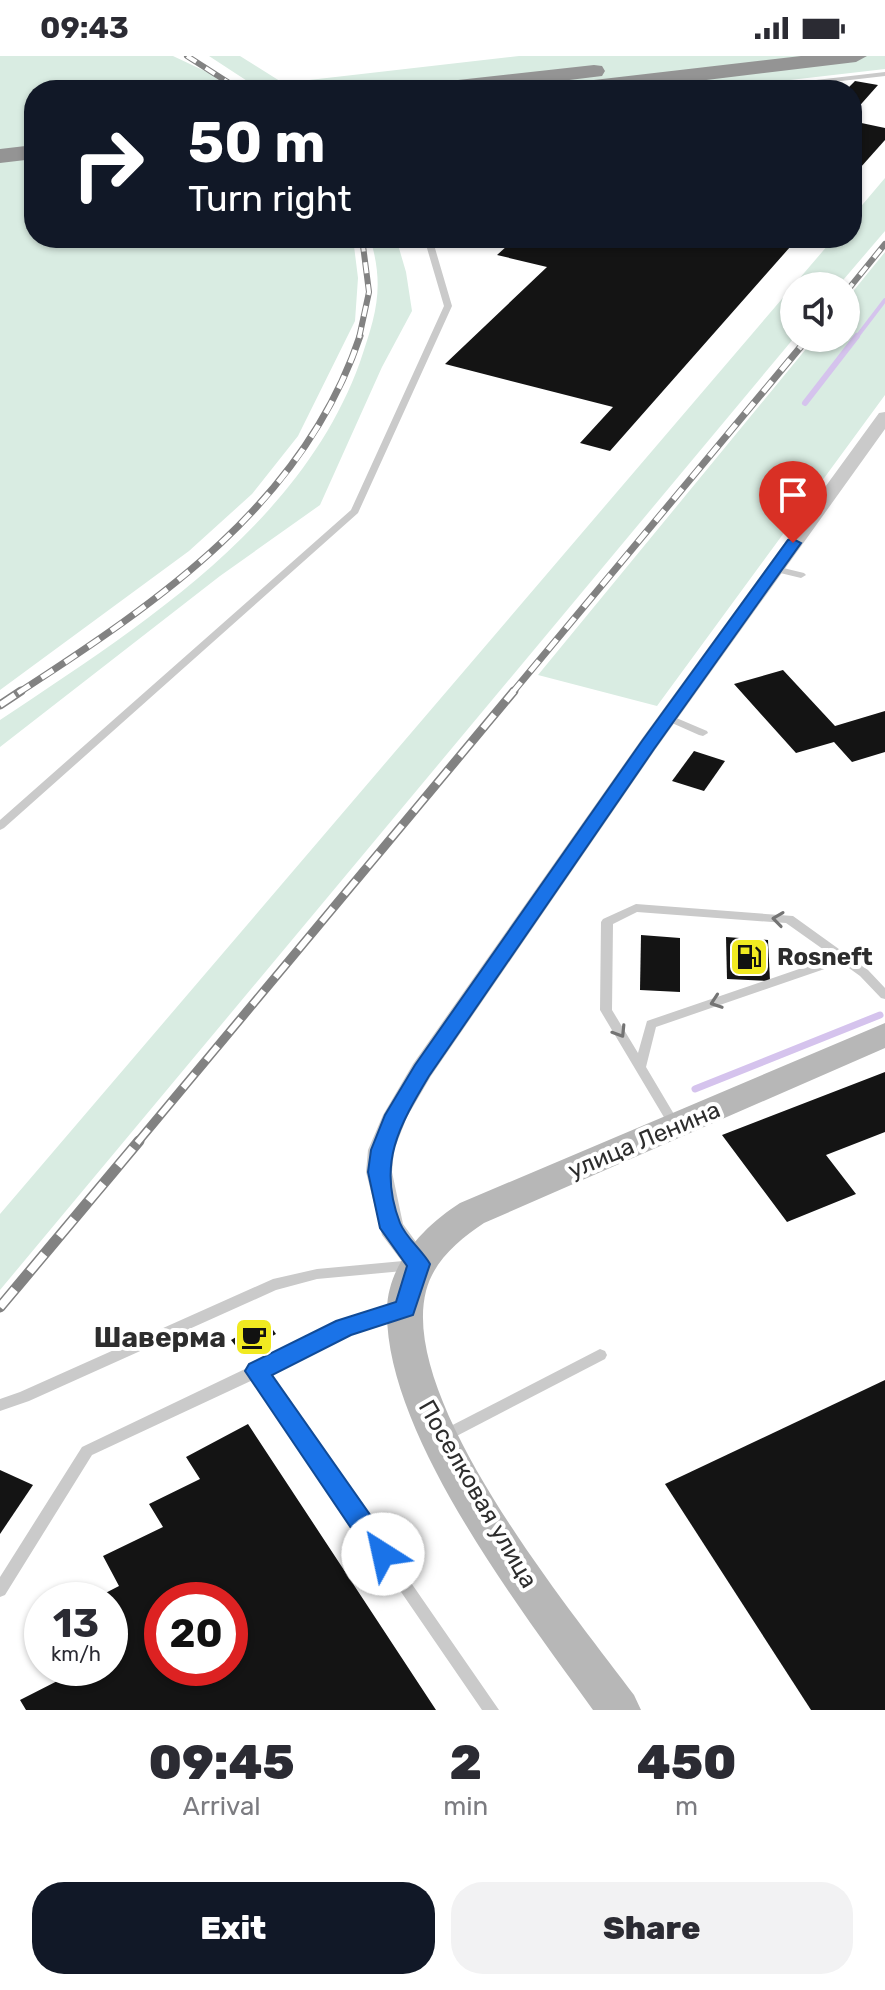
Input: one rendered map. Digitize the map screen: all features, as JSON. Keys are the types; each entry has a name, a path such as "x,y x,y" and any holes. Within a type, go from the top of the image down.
{"highway":[{"path":"515,80 716,56"},
{"path":"653,80 856,56"},
{"path":"0,139 24,136"},
{"path":"0,156 24,153"}],"street":[{"path":"419,1264 391,1228 379,1172 381,1150 395,1115 422,1070 667,717 885,417"},
{"name":"улица Ленина","path":"419,1264 433,1242 472,1213 885,1035"},
{"name":"Поселковая улица","path":"419,1264 405,1308 408,1348 420,1398 516,1567 619,1710"}],"lane":[{"path":"833,80 885,74"},
{"path":"0,826 355,511 448,306 431,248"},
{"path":"775,569 801,575"},
{"path":"667,717 703,733"},
{"path":"675,1127 606,1010 607,922 636,908 789,919 864,973 885,995"},
{"path":"641,1066 651,1024 843,958"},
{"path":"0,1405 273,1285 317,1274 419,1264"},
{"path":"0,1590 87,1451 344,1328 405,1308"},
{"path":"441,1438 600,1355"},
{"path":"257,1371 491,1710"}],"green space":[{"path":"0,56 173,56 218,80 24,80 24,248 354,248 358,278 355,321 298,436 252,494 189,551 0,690"},
{"path":"209,56 240,56 278,80 246,80"},
{"path":"519,56 885,56 885,69 790,80 309,80"},
{"path":"885,178 885,231 850,272 805,272 825,248 862,248 862,205"},
{"path":"373,248 399,248 412,311 382,367 320,505 220,576 0,747 0,720 107,648 210,568 257,523 298,474 333,421 360,362 377,301"},
{"path":"885,252 885,395 657,706 538,675 803,352 860,352 860,283"},
{"path":"780,301 782,352 0,1290 0,1214"}],"building":[{"path":"862,82 878,85 862,103"},
{"path":"862,123 885,128 885,140 862,166"},
{"path":"505,248 789,248 610,451 580,443 613,407 445,364 547,267 497,255"},
{"path":"783,670 835,726 885,711 885,752 852,762 834,742 796,753 734,684"},
{"path":"694,751 725,761 704,791 672,781"},
{"path":"641,935 680,938 680,992 640,990"},
{"path":"726,937 768,940 770,981 727,979"},
{"path":"885,1072 885,1132 826,1155 856,1194 787,1222 722,1135"},
{"name":"Шаверма","path":"266,1320 276,1334 241,1353 231,1340"},
{"path":"885,1380 885,1710 811,1710 665,1484"},
{"path":"248,1424 436,1710 26,1710 20,1700 48,1686 128,1686 128,1582 117,1582 103,1556 163,1527 149,1504 200,1479 186,1457"},
{"path":"0,1470 33,1485 0,1534"}],"waterway":[{"path":"860,333 885,300"},
{"path":"805,403 845,352"},
{"path":"695,1089 880,1015"}],"railway":[{"path":"187,56 224,80"},
{"path":"860,275 885,244"},
{"path":"359,338 369,292 363,248"},
{"path":"18,693 174,584 221,543 265,498 303,449 335,396 360,336"},
{"path":"512,693 796,352"},
{"path":"137,1143 514,691"},
{"path":"0,705 18,693"},
{"path":"0,1307 139,1141"}],"place":[{"name":"Rosneft","path":"749,957"},
{"name":"Шаверма","path":"254,1337"}],"route":[{"path":"383,1554 257,1371 344,1328 405,1308 419,1264 391,1228 379,1172 381,1150 395,1115 422,1070 648,745 793,543"}]}
